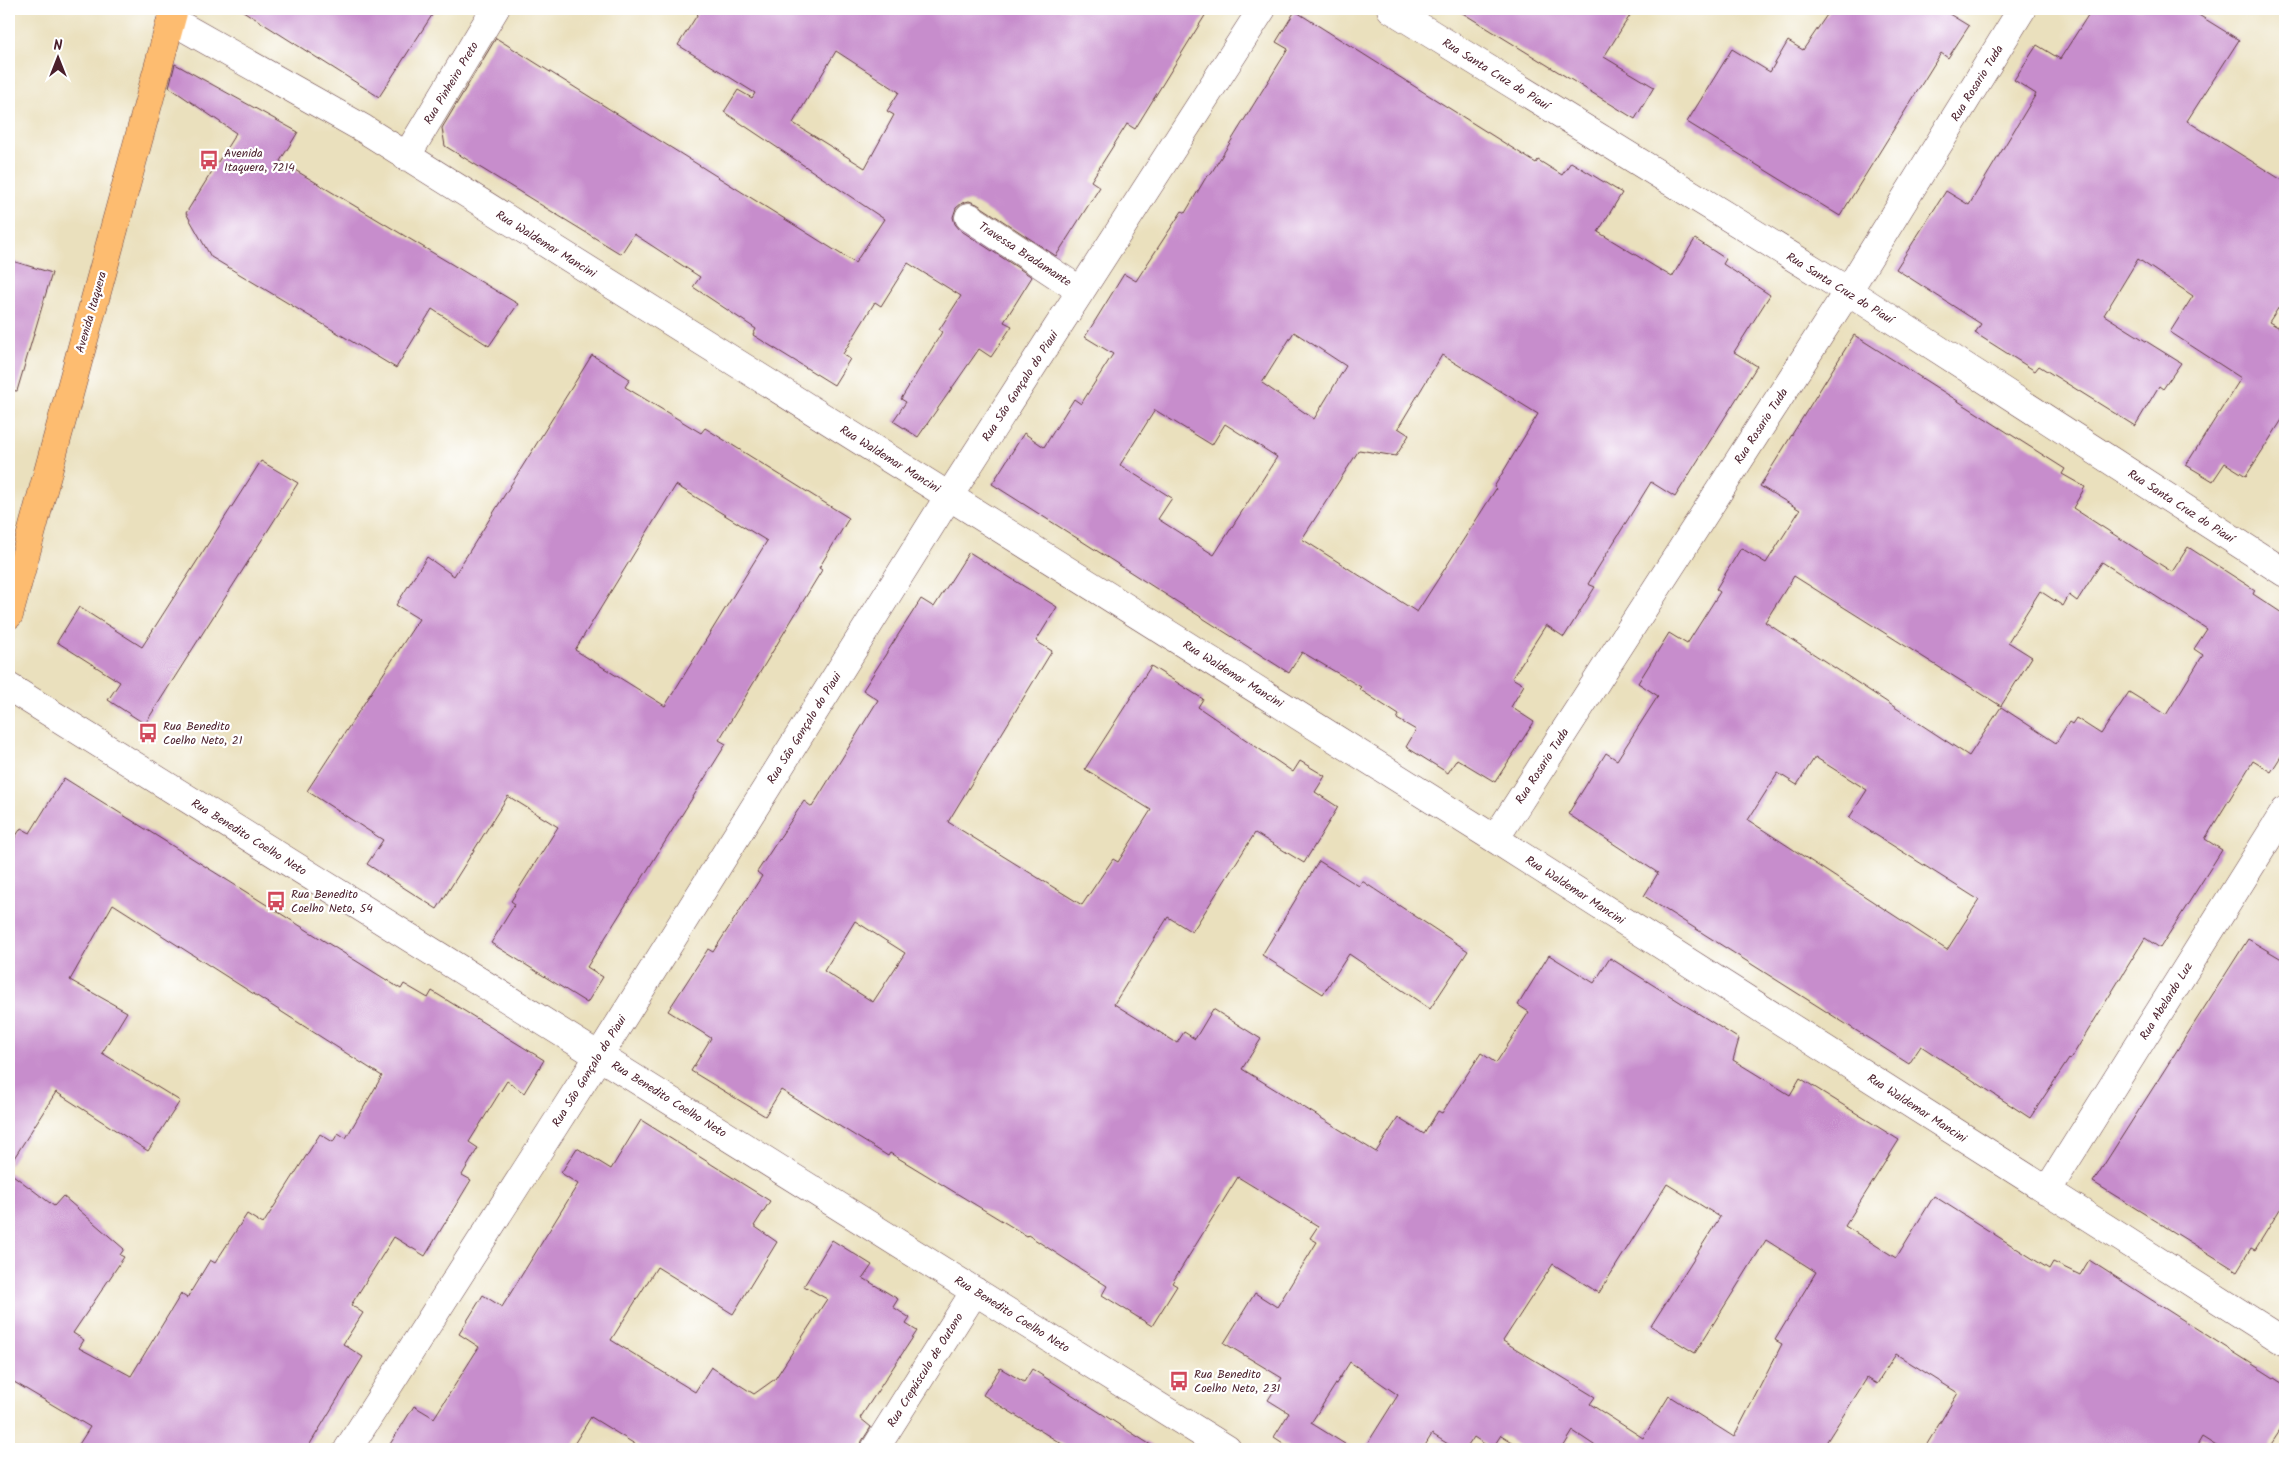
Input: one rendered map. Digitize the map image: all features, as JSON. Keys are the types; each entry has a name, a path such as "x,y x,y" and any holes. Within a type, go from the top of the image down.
{"main road":[{"name":"Avenida Itaquera","path":"9,616 40,495 173,15"}],"street":[{"name":"Rua Pinheiro Preto","path":"406,156 495,9"},
{"name":"Rua São Gonçalo do Piaui","path":"348,1449 599,1056 949,496 1262,9"},
{"name":"Rua Santa Cruz do Piauí","path":"1391,9 1848,292 2285,573"},
{"name":"Rua Rosario Tuda","path":"1495,839 1848,292 2022,9"},
{"name":"Rua Waldemar Mancini","path":"173,15 406,156 1495,839 2285,1342"},
{"name":"Travessa Bradamante","path":"970,217 1081,291"},
{"name":"Rua Benedito Coelho Neto","path":"9,687 1227,1449"},
{"name":"Rua Abelardo Luz","path":"2047,1191 2285,812"},
{"name":"Rua Crepúsculo de Outono","path":"875,1449 975,1291"}],"building":[{"path":"240,9 436,9 379,97"},
{"path":"701,9 1209,9 1135,129 1127,124 1091,181 1100,187 1056,256 977,204 969,201 962,203 956,208 953,217 955,224 960,230 1032,277 1004,322 1012,326 991,357 979,349 918,437 893,421 906,402 901,399 942,332 939,330 961,296 908,263 881,306 875,302 843,354 850,359 834,385 753,335 756,329 693,287 700,277 634,234 621,254 445,146 442,128 496,38 855,263 884,219 724,112 738,90 752,98 755,93 678,45","holes":["836,51 899,92 887,111 894,115 865,168 793,123"]},
{"path":"1456,9 1634,9 1604,57 1654,87 1635,119"},
{"path":"1831,9 1941,9 1969,26 1948,58 1941,53 1840,216 1687,122 1732,49 1770,72 1788,41 1803,50"},
{"path":"2092,9 2189,9 2239,40 2187,121 2285,182 2285,298 2269,322 2285,331 2285,415 2246,476 2225,463 2213,481 2186,465 2241,378 2170,332 2193,296 2138,259 2104,315 2181,363 2163,389 2159,386 2135,426 2039,366 2035,371 1975,333 1981,324 1896,269 1946,191 1969,205 2036,94 2014,80 2037,45 2060,59"},
{"path":"1295,11 1536,163 1538,160 1562,175 1571,162 1622,193 1598,232 1672,277 1695,239 1726,259 1723,264 1770,295 1734,352 1757,366 1675,497 1651,482 1588,584 1595,587 1564,637 1546,625 1512,678 1524,685 1511,707 1534,722 1495,782 1457,759 1448,773 1406,747 1416,730 1397,719 1399,715 1359,689 1361,687 1302,652 1289,673 992,484 1024,433 1044,447 1074,399 1081,404 1113,354 1085,337 1124,274 1136,281 1182,211 1185,213 1208,174 1210,175 1288,49 1276,42","holes":["1294,332 1346,366 1314,419 1262,383","1442,355 1538,414 1494,487 1496,489 1417,612 1302,539 1359,450 1396,456 1409,435 1398,428","1155,410 1212,445 1225,424 1277,457 1214,555 1158,519 1172,498 1120,465"]},
{"path":"175,64 298,132 280,161 518,304 489,346 432,309 396,368 211,257 186,213 236,133 169,87"},
{"path":"9,260 52,273 17,391 9,390"},
{"path":"1854,335 2065,469 2062,474 2085,487 2073,508 2172,572 2188,547 2255,590 2253,594 2285,615 2285,750 2271,772 2253,761 2205,839 2222,850 2160,948 2145,938 2070,1060 2030,1118 1921,1046 1909,1064 1644,896 1658,873 1568,814 1606,753 1617,760 1658,696 1638,683 1669,633 1687,644 1720,592 1716,589 1741,548 1766,563 1800,510 1760,486","holes":["2102,562 2207,629 2194,649 2203,655 2166,715 2129,692 2101,734 2076,718 2072,724 2069,722 2056,743 2001,707 1969,756 1765,622 1794,576 2001,706 2032,657 2008,642 2040,591 2063,606 2069,595 2077,601","1815,757 1867,790 1849,818 1979,900 1947,950 1748,820 1778,773 1797,785"]},
{"path":"592,355 630,379 625,387 701,433 705,428 849,518 819,568 822,570 719,740 726,744 587,967 603,977 587,1003 491,943 515,904 511,901 558,827 508,796 437,909 367,864 383,840 307,791 419,619 396,605 427,557 454,576","holes":["676,485 767,541 665,706 575,650"]},
{"path":"261,461 298,483 145,724 108,700 120,682 57,642 79,607 142,647"},
{"path":"969,552 1057,607 1036,641 1052,651 948,822 1082,905 1113,859 1118,862 1151,810 1085,769 1151,666 1203,699 1198,707 1293,772 1300,761 1325,776 1315,792 1338,807 1304,863 1255,833 1192,932 1168,917 1114,1004 1177,1043 1184,1032 1195,1039 1213,1009 1261,1039 1242,1069 1376,1152 1398,1118 1424,1134 1438,1111 1442,1113 1481,1053 1496,1063 1529,1012 1518,1005 1549,955 1594,983 1610,958 1739,1039 1733,1060 1790,1095 1800,1078 1899,1140 1845,1226 1896,1258 1934,1196 2049,1269 2053,1262 2080,1275 2089,1260 2285,1385 2285,1423 2268,1449 2221,1449 2202,1437 2195,1449 1924,1449 1958,1393 1896,1354 1877,1384 1867,1378 1822,1449 1600,1449 1573,1431 1562,1449 1524,1449 1501,1435 1492,1449 1474,1437 1466,1449 1456,1449 1432,1434 1423,1449 1364,1449 1398,1395 1350,1362 1311,1423 1353,1449 1292,1449 1274,1437 1289,1413 1268,1400 1282,1378 1224,1343 1255,1293 1277,1307 1317,1242 1310,1238 1318,1226 1238,1177 1172,1283 1177,1286 1152,1326 1102,1295 1107,1286 1028,1235 890,1153 888,1156 781,1090 765,1116 691,1071 711,1038 668,1011 708,949 713,952 762,876 757,872 804,801 812,807 878,700 863,690 921,599 934,607","holes":["855,921 905,953 873,1002 824,971","1667,1184 1720,1217 1651,1326 1695,1353 1766,1240 1816,1272 1775,1340 1782,1344 1734,1437 1669,1396 1643,1438 1590,1404 1595,1397 1503,1341 1553,1264 1599,1293"]},
{"path":"64,778 401,989 404,984 428,998 432,991 544,1060 524,1093 507,1081 469,1142 478,1148 462,1175 471,1180 425,1256 394,1237 351,1305 363,1313 343,1344 363,1357 307,1449 76,1449 90,1427 9,1379 9,1172 54,1206 63,1196 124,1249 120,1255 124,1257 73,1333 84,1340 79,1348 131,1376 181,1294 187,1298 210,1260 215,1263 247,1214 263,1224 320,1134 333,1142 338,1133 346,1138 382,1076 113,904 70,980 127,1012 102,1053 180,1101 148,1151 56,1092 9,1166 9,847 21,828 30,833"},
{"path":"1319,861 1359,886 1362,881 1468,951 1430,1009 1349,954 1323,994 1262,955"},
{"path":"2248,939 2285,961 2285,1201 2255,1250 2251,1248 2237,1271 2093,1182"},
{"path":"641,1120 770,1201 754,1226 777,1242 733,1314 657,1267 611,1340 695,1392 711,1367 754,1394 775,1379 827,1299 804,1286 832,1240 872,1265 863,1278 898,1299 893,1307 910,1318 906,1324 917,1331 860,1418 871,1427 862,1441 860,1449 643,1449 591,1417 571,1449 387,1449 414,1406 434,1418 479,1347 459,1334 483,1295 502,1307 578,1184 561,1173 577,1148 611,1169"},
{"path":"1000,1368 1024,1382 1032,1369 1157,1449 1070,1449 983,1395"}],"place":[{"name":"Avenida Itaquera, 7214","path":"209,160"},
{"name":"Rua Benedito Coelho Neto, 21","path":"148,733"},
{"name":"Rua Benedito Coelho Neto, 54","path":"276,901"},
{"name":"Rua Benedito Coelho Neto, 231","path":"1179,1381"}]}
